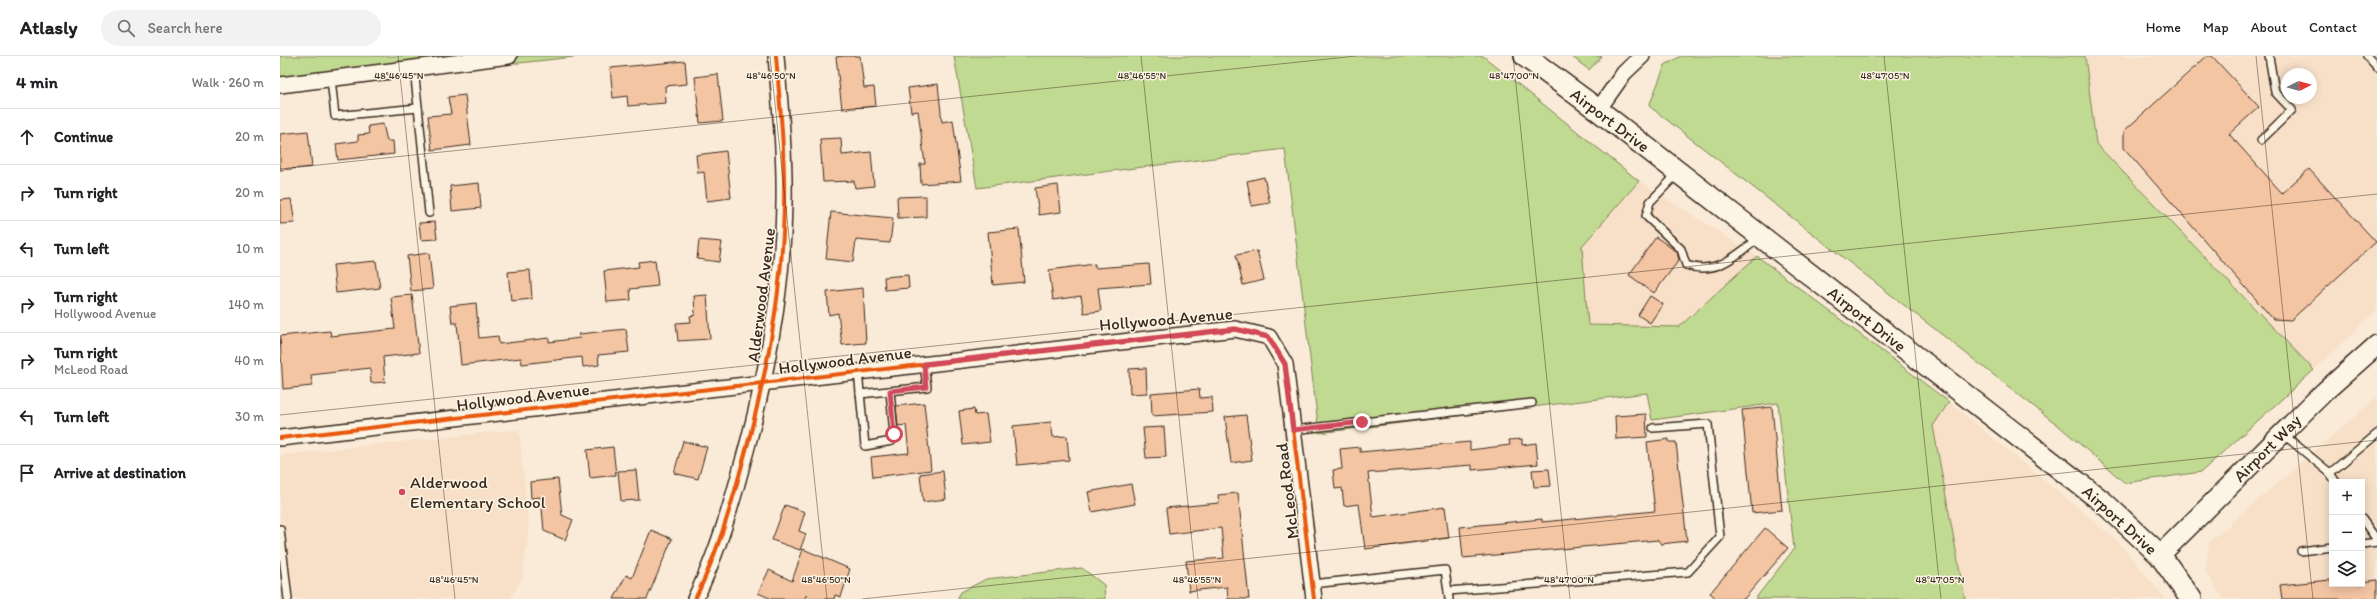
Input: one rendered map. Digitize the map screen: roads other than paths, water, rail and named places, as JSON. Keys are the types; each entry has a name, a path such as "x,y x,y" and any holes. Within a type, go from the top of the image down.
{"main road":[{"name":"Airport Drive","path":"1525,56 1598,110 2104,502 2160,555 2191,599"}],"street":[{"path":"280,85 509,56"},
{"name":"Alderwood Avenue","path":"695,599 731,506 764,383 776,308 784,204 782,133 776,56"},
{"path":"1598,110 1624,73 1642,56"},
{"name":"Hollywood Avenue","path":"280,438 1235,329 1268,337"},
{"name":"McLeod Road","path":"1268,337 1285,364 1313,592"},
{"name":"Airport Way","path":"2160,555 2282,433 2377,344"}],"lane":[{"path":"2261,140 2292,110 2275,92 2269,56"},
{"path":"2367,56 2377,67"},
{"path":"414,68 429,212"},
{"path":"331,79 336,116 418,108"},
{"path":"1678,172 1650,202 1646,216 1681,249 1686,265 1698,269 1727,263 1760,236"},
{"path":"860,394 926,387 924,364"},
{"path":"858,371 865,446 892,441 894,434 890,391"},
{"path":"1293,430 1532,402"},
{"path":"1448,591 1688,572 1720,536 1708,424 1653,428"},
{"path":"2282,433 2330,473 2334,479"},
{"path":"2330,473 2377,434"},
{"path":"2365,523 2377,541 2365,543"},
{"path":"280,529 288,599"},
{"path":"2301,551 2329,547"},
{"path":"1313,592 1445,570 1449,599"}],"place":[{"name":"Alderwood Elementary School","path":"402,492"}]}
